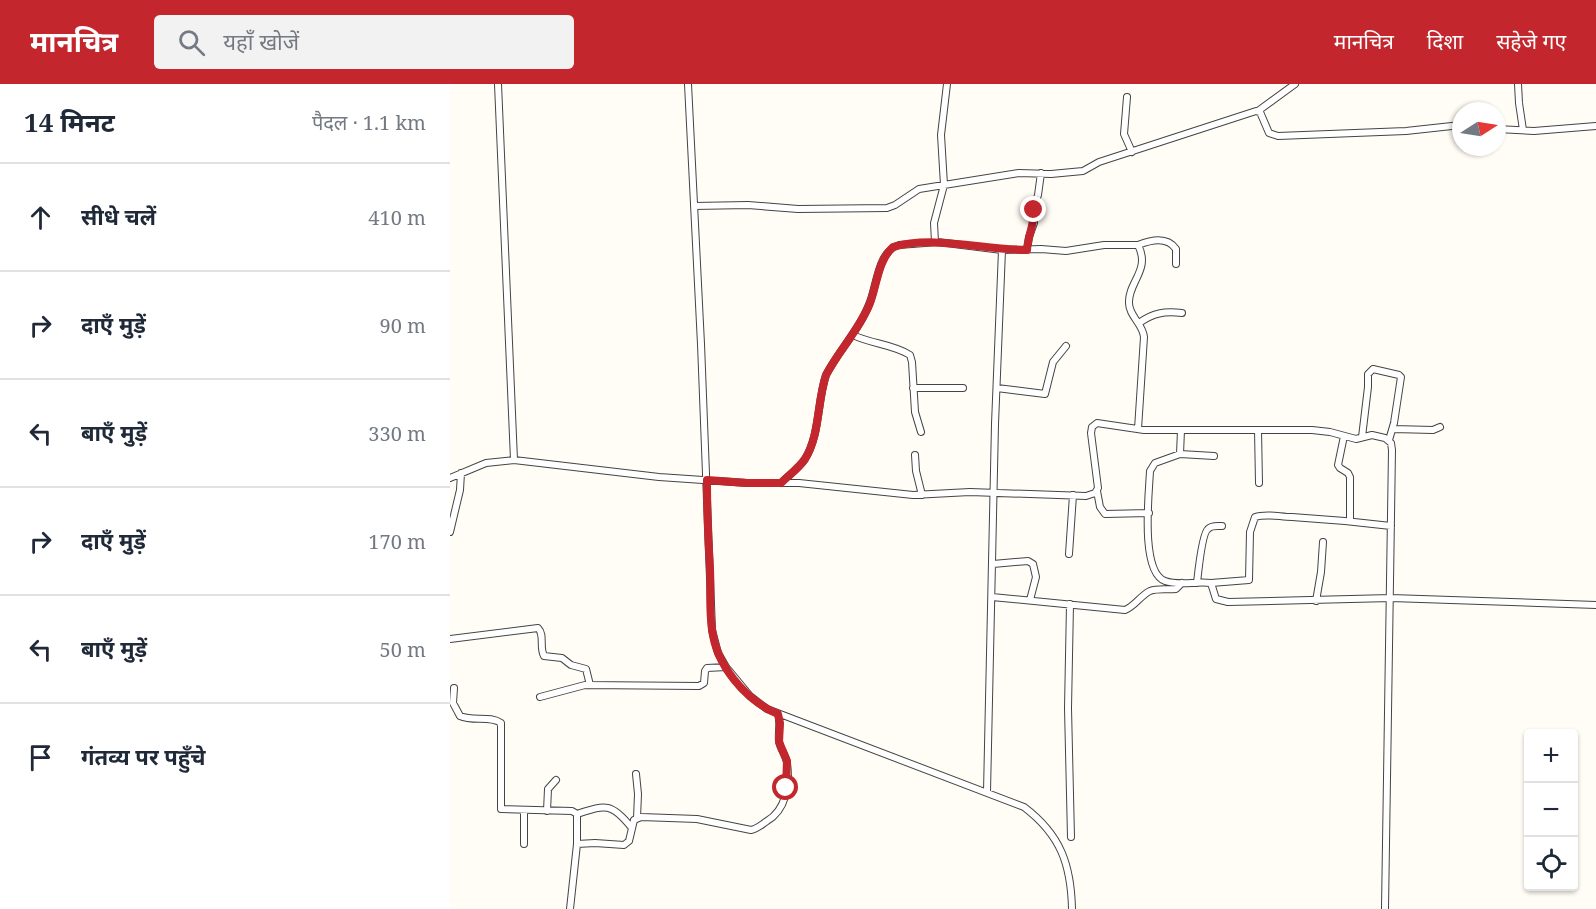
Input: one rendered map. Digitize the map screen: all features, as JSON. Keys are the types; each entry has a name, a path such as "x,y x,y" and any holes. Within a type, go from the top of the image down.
{"street":[{"path":"498,84 514,460"},
{"path":"688,84 712,630 718,653 726,667 750,696 767,709 1024,807 1042,823 1059,843 1064,853 1069,874 1072,909"},
{"path":"935,242 934,223 944,185 941,135 947,84"},
{"path":"695,204 798,209 887,208 914,191 944,185 1019,173 1083,171 1099,162 1258,111 1295,84"},
{"path":"1518,84 1523,130"},
{"path":"1127,97 1124,134 1132,152"},
{"path":"1258,111 1269,133 1278,135 1406,130 1452,125"},
{"path":"1506,129 1596,126"},
{"path":"1027,250 1034,223 1034,206 1041,173"},
{"path":"781,483 804,460 808,452 814,435 826,375 853,335 870,302 888,250 899,245 935,242 1002,250 1073,250 1104,244 1138,245 1156,240 1168,242 1176,249 1176,264"},
{"path":"1138,245 1141,267 1129,302 1130,310 1139,323 1144,337 1138,429"},
{"path":"987,792 1002,250"},
{"path":"1139,323 1155,313 1166,311 1182,313"},
{"path":"853,335 866,342 898,349 910,355 915,412 921,432"},
{"path":"997,388 1045,394 1053,362 1066,346"},
{"path":"1362,437 1368,374 1373,369 1401,376 1393,429 1389,440 1392,450 1392,526 1385,909"},
{"path":"913,388 963,388"},
{"path":"1149,513 1105,514 1100,507 1092,427 1100,423 1138,429 1312,430 1356,439 1372,435 1389,440"},
{"path":"1393,429 1428,430 1440,427"},
{"path":"1180,454 1181,430"},
{"path":"1258,430 1259,483"},
{"path":"1344,436 1338,465 1350,477 1350,521"},
{"path":"1214,456 1180,454 1155,463 1151,467 1149,513 1153,570 1164,581 1211,583 1249,580 1250,532 1255,517 1266,515 1313,517 1331,521 1392,526"},
{"path":"915,455 922,495"},
{"path":"450,478 486,463 514,460 618,473 747,483 799,483 922,495 994,493 1092,495 1097,491"},
{"path":"450,532 460,490 461,473"},
{"path":"1069,554 1073,495"},
{"path":"1197,583 1198,565 1206,530 1222,526"},
{"path":"1316,601 1323,542"},
{"path":"993,564 1028,561 1033,564 1036,577 1030,600"},
{"path":"992,597 1125,610 1131,608 1149,591 1176,589 1182,583"},
{"path":"1211,583 1216,599 1221,601 1391,598 1596,605"},
{"path":"1070,604 1068,685 1071,837"},
{"path":"450,639 538,628 542,633 544,656 562,658 571,665 586,669 590,685"},
{"path":"540,697 590,685 699,686 704,683 707,668 726,667"},
{"path":"454,688 453,703 460,717 473,720 496,720 501,723 500,807 504,810 572,811 577,814 602,806 617,812 631,827"},
{"path":"637,818 646,816 697,819 751,830 773,818 783,803 787,776 787,761 779,742 778,714"},
{"path":"577,844 624,845 629,841 631,827 637,818 636,774"},
{"path":"547,811 548,789 556,780"},
{"path":"524,810 524,844"},
{"path":"570,909 577,844 577,814"}],"route":[{"path":"786,788 787,761 779,742 778,714 760,705 742,688 726,667 714,641 711,618 707,480 781,483 804,460 814,435 826,375 863,318 888,250 899,245 926,242 1002,250 1027,250 1033,229 1034,210"}]}
